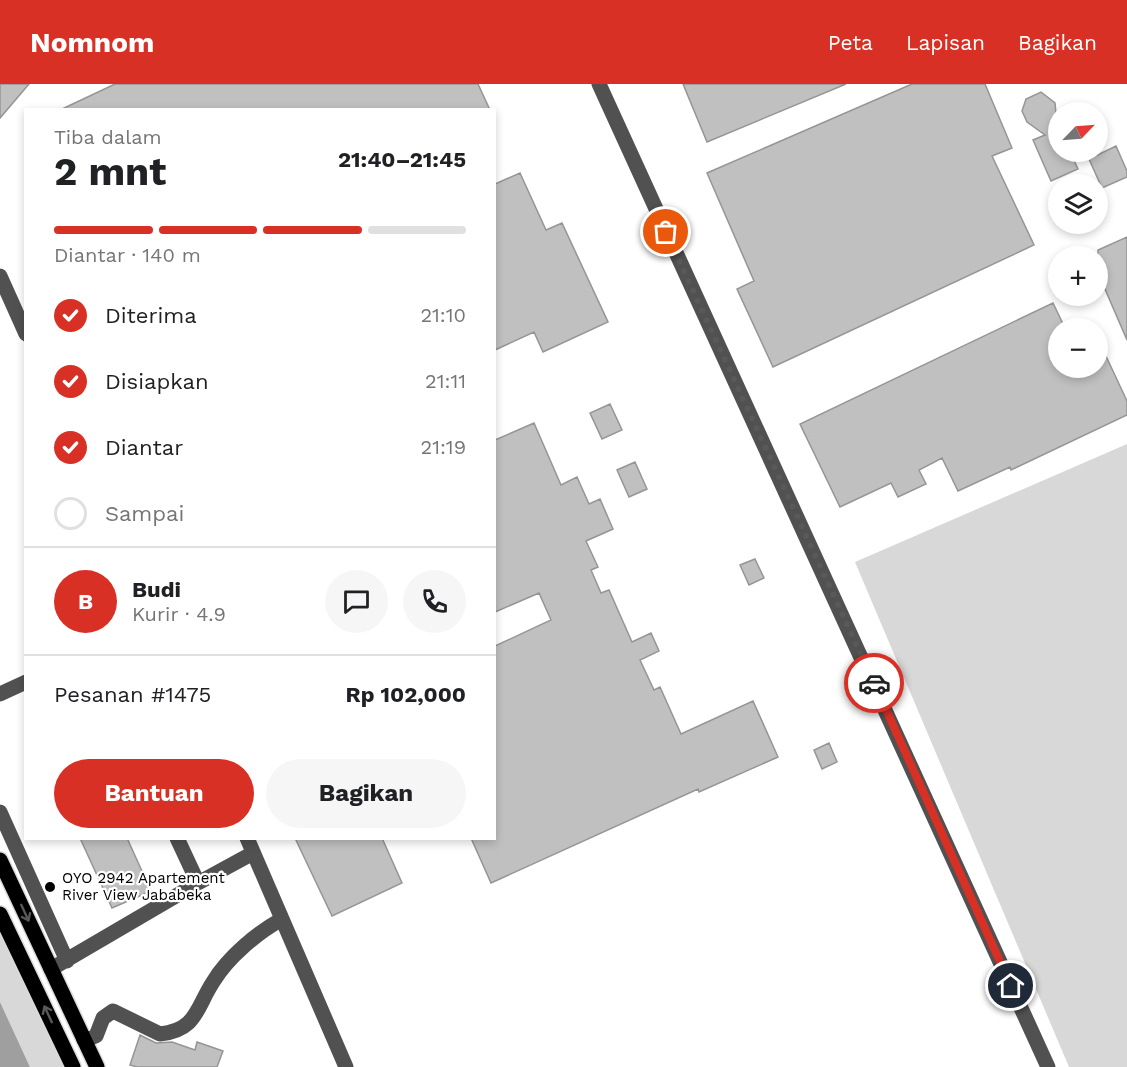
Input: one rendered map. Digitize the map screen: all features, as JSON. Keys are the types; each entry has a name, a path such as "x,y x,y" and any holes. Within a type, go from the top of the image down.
{"main road":[{"path":"0,860 97,1067"},
{"path":"0,914 73,1067"}],"street":[{"path":"599,84 1048,1067"},
{"path":"0,276 24,330"},
{"path":"0,694 24,683"},
{"path":"0,812 66,962"},
{"path":"178,840 198,883"},
{"path":"51,969 198,883 250,846 346,1067"},
{"path":"84,1040 96,1035 103,1018 113,1011 160,1034 181,1029 193,1019 213,982 234,958 267,928 282,919"}],"shaded area":[{"path":"1127,444 1127,1067 1069,1067 855,562"},
{"path":"0,915 72,1067 30,1067 0,1002"},
{"path":"0,1002 30,1067 0,1067"}],"building":[{"path":"0,84 29,84 0,118"},
{"path":"115,84 478,84 489,108 64,108"},
{"path":"683,84 846,84 707,142"},
{"path":"912,84 985,84 1012,148 992,156 1034,245 773,367 737,289 754,281 707,173"},
{"path":"1041,92 1054,102 1048,102 1048,162 1075,162 1078,169 1067,174 1048,174 1033,140 1045,135 1027,122 1022,111 1026,99"},
{"path":"1116,146 1127,171 1127,177 1108,185 1108,174 1096,174 1090,162 1108,162 1108,150"},
{"path":"520,173 546,230 562,223 608,322 543,352 534,332 496,350 496,184"},
{"path":"1127,237 1127,340 1108,296 1107,246"},
{"path":"1048,305 1054,306 1060,318 1048,318 1048,378 1108,378 1108,360 1127,401 1127,415 1011,470 1010,467 958,491 942,458 919,470 926,484 898,497 891,483 840,507 800,424"},
{"path":"610,404 622,430 602,439 590,413"},
{"path":"534,423 561,485 577,477 589,504 600,499 613,529 586,541 598,567 591,570 601,593 609,590 632,642 651,633 659,651 640,660 654,690 660,687 681,734 753,701 778,757 699,792 698,789 491,883 472,840 496,840 496,646 551,620 539,593 496,612 496,440"},
{"path":"635,462 647,489 629,497 617,470"},
{"path":"755,559 764,578 749,585 740,565"},
{"path":"829,743 837,762 822,769 814,750"},
{"path":"81,840 128,840 151,891 112,908"},
{"path":"296,840 383,840 402,883 332,916"},
{"path":"140,1035 156,1043 172,1042 195,1050 197,1042 223,1051 217,1067 137,1067 130,1065"}],"way so far":[{"path":"666,232 874,683"}],"place":[{"name":"OYO 2942 Apartement River View Jababeka","path":"50,887"}],"route":[{"path":"874,683 1011,986"}]}
